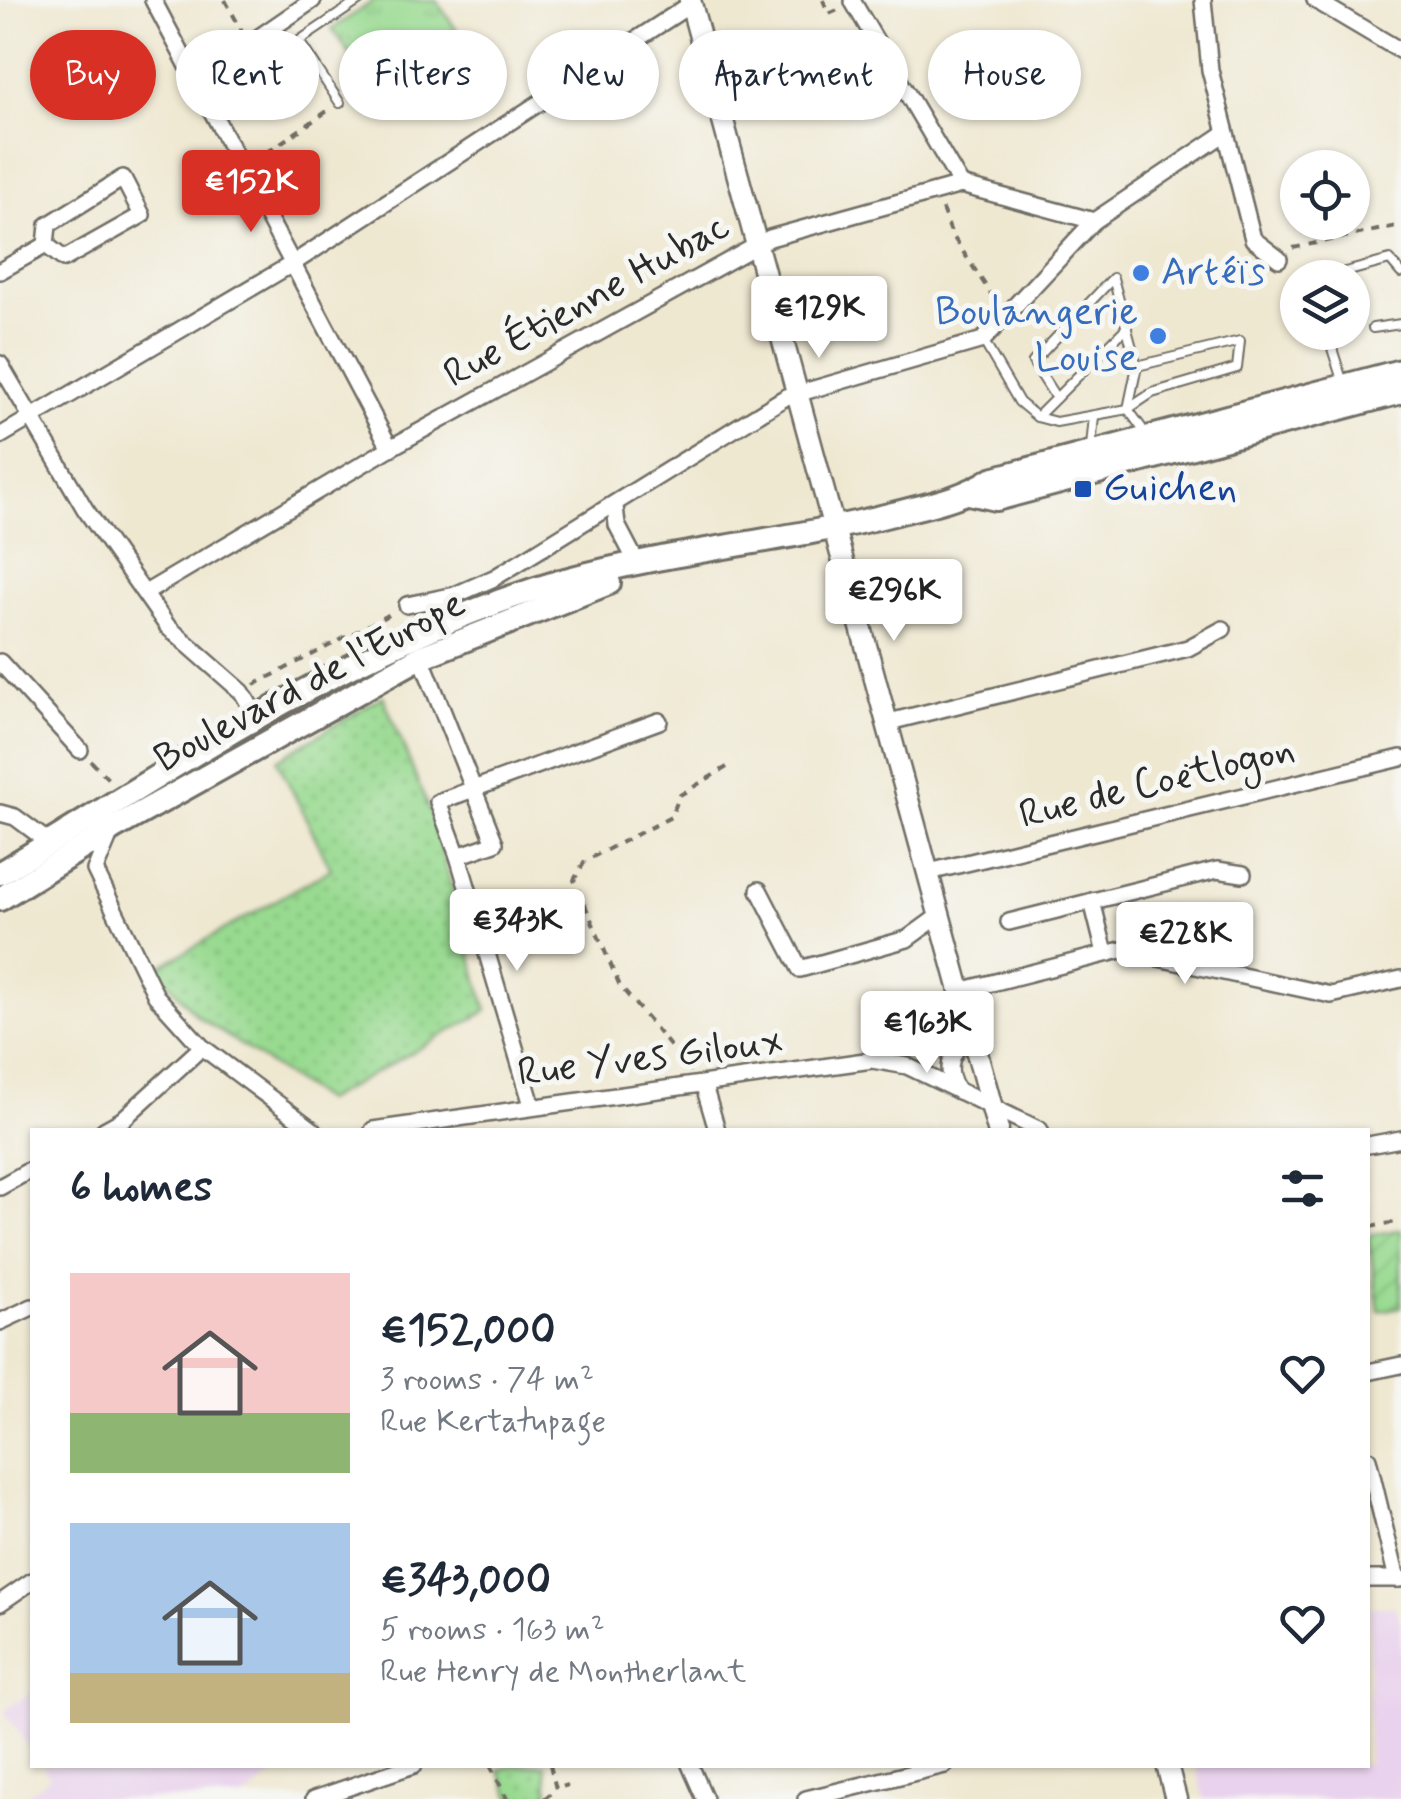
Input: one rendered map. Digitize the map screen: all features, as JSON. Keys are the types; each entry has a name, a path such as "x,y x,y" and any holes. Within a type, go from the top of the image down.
{"main road":[{"path":"691,2 997,1128"},
{"name":"Boulevard de l'Europe","path":"0,873 257,718 452,617 567,580 836,528 969,494 992,479 1401,372"},
{"name":"Boulevard de l'Europe","path":"969,494 996,499 1401,392"},
{"name":"Boulevard de l'Europe","path":"0,899 47,846 114,828 422,657 669,560"},
{"path":"1168,1768 1176,1799"}],"street":[{"path":"153,0 176,44"},
{"path":"269,30 313,0"},
{"path":"1203,0 1210,70 1252,239 1279,259"},
{"path":"1315,0 1401,50"},
{"path":"0,436 292,264 691,2"},
{"path":"853,2 961,185 1094,220"},
{"path":"216,120 390,448"},
{"path":"406,605 455,595 494,578 798,390 983,340 1094,220 1225,133"},
{"path":"123,178 142,215 64,259 46,245 48,224 123,178"},
{"name":"Rue Étienne Hubac","path":"146,592 390,448 758,243 961,185"},
{"path":"0,271 46,245"},
{"path":"0,364 85,509 168,627 242,692 257,718"},
{"path":"615,506 618,525 638,565"},
{"path":"889,722 1188,648 1223,628"},
{"path":"422,657 495,843 458,856"},
{"path":"0,662 80,750"},
{"path":"532,1105 458,856 438,802 658,721"},
{"name":"Rue de Coëtlogon","path":"929,872 1401,758"},
{"path":"0,814 47,846 95,870 156,996 202,1048 309,1128"},
{"path":"95,870 114,828"},
{"path":"1009,922 1218,870 1243,874"},
{"path":"760,890 800,968 908,939 940,915"},
{"path":"1092,901 1105,953"},
{"path":"960,991 1122,950 1331,995 1401,979"},
{"path":"907,1066 937,1061 953,1052 970,1030"},
{"path":"108,1128 122,1120 202,1048"},
{"path":"953,1052 949,1078 958,1091"},
{"name":"Rue Yves Giloux","path":"387,1128 872,1060 907,1066 1036,1128"},
{"path":"704,1086 716,1128"},
{"path":"1370,1145 1401,1139"},
{"path":"0,1188 30,1171"},
{"path":"0,1322 30,1308"},
{"path":"1370,1372 1401,1365"},
{"path":"1370,1467 1399,1579 1370,1578"},
{"path":"0,1603 30,1582"},
{"path":"314,1799 405,1768"},
{"path":"691,1768 705,1799"},
{"path":"806,1799 933,1768"}],"lane":[{"path":"339,101 299,41 360,0"},
{"path":"1370,265 1390,260 1401,273"},
{"path":"1056,398 1033,362 1113,278 1137,366 1128,409 1148,438"},
{"path":"1373,328 1401,324"},
{"path":"1037,418 1127,327"},
{"path":"983,340 1006,384 1037,418 1056,422 1128,409 1152,393 1237,368 1240,341 1137,366"},
{"path":"1333,350 1344,386"},
{"path":"1091,452 1094,416"}],"path":[{"path":"225,0 241,30"},
{"path":"824,0 829,14 853,2"},
{"path":"242,170 339,104"},
{"path":"936,192 952,235 1006,316"},
{"path":"1279,259 1294,248 1401,225"},
{"path":"242,692 406,605"},
{"path":"80,750 126,797"},
{"path":"704,1086 620,986 574,880 584,860 670,817 680,795 727,767"},
{"path":"1370,1227 1401,1222"},
{"path":"492,1768 507,1799"},
{"path":"551,1768 556,1789"},
{"path":"544,1799 568,1785"}],"shaded area":[{"path":"1370,1607 1395,1607 1401,1622 1401,1799 1204,1799 1197,1768 1370,1768"},
{"path":"30,1693 30,1749 4,1711"},
{"path":"44,1768 284,1768 243,1799 22,1799 50,1777"}],"green space":[{"path":"375,0 436,0 457,30 339,30 339,39 332,29"},
{"path":"383,696 431,815 487,1011 324,1101 196,1015 157,968 331,869 277,760"},
{"path":"1401,1229 1401,1307 1379,1311 1370,1236"},
{"path":"545,1768 549,1791 538,1799 512,1799 499,1770"}],"place":[{"name":"Artéïs","path":"1141,273"},
{"name":"Boulangerie Louise","path":"1158,336"},
{"name":"Guichen","path":"1083,489"}]}
